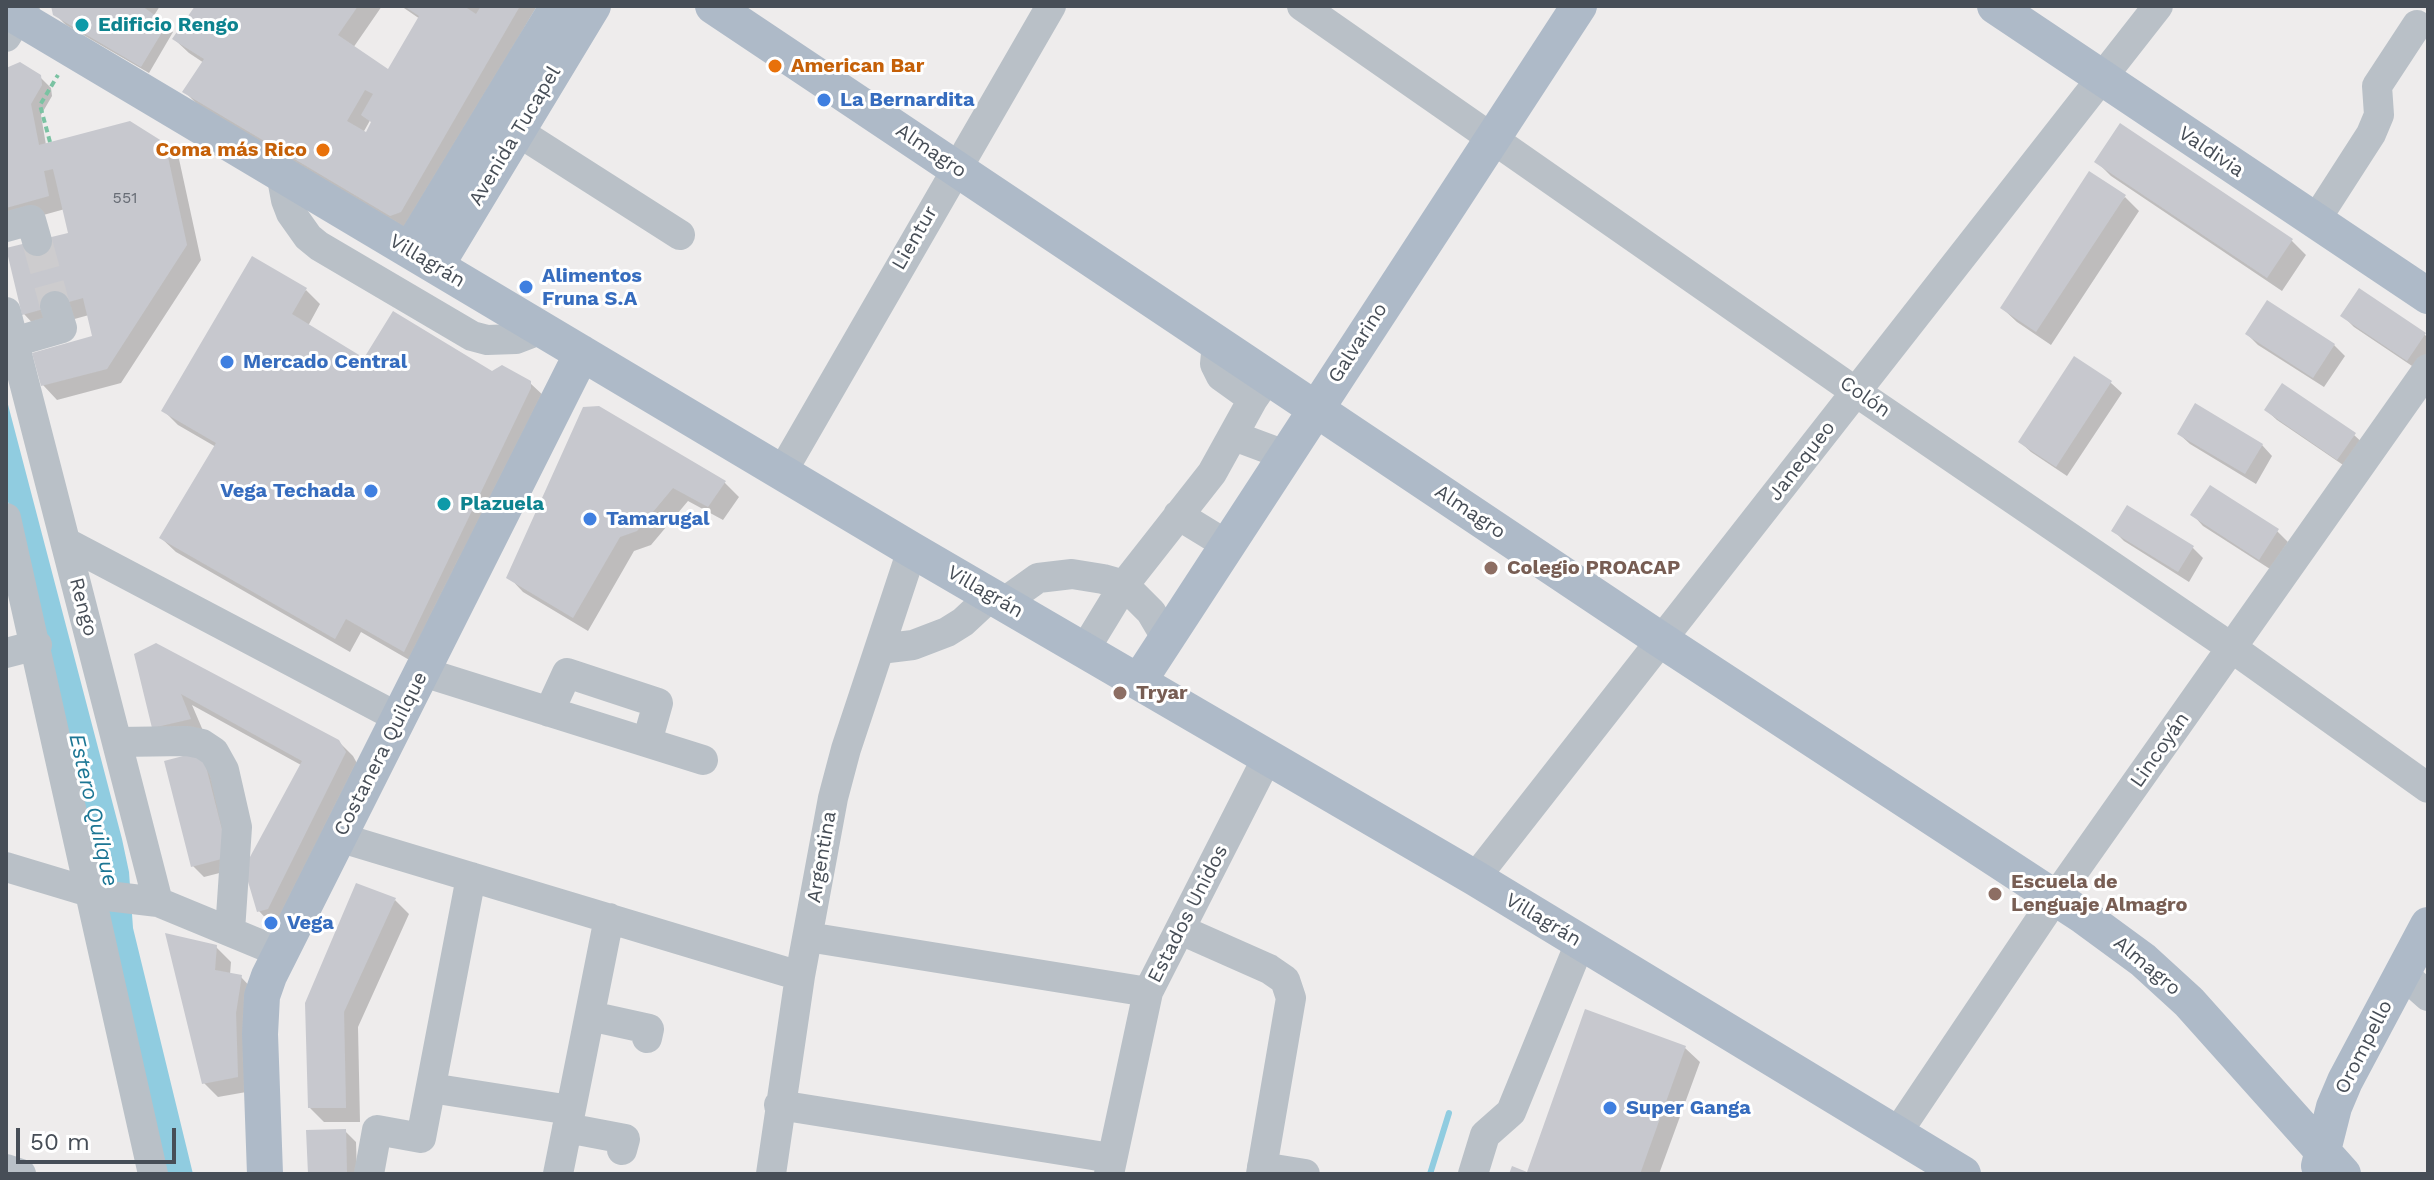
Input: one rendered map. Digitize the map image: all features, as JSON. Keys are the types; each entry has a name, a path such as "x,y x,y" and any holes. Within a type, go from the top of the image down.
{"main road":[{"name":"Avenida Tucapel","path":"423,258 558,6"},
{"name":"Avenida Tucapel","path":"423,258 517,131 593,6"},
{"name":"Almagro","path":"713,6 1217,343 1260,388 1315,409 2055,898 2143,960 2189,1002 2327,1167"},
{"name":"Galvarino","path":"1139,681 1579,6"},
{"name":"Valdivia","path":"1995,6 2428,296"},
{"name":"Villagrán","path":"14,17 912,550 1475,878 1963,1174"},
{"name":"Costanera Quilque","path":"265,1174 262,996 279,952 582,353"},
{"name":"Orompello","path":"2327,1167 2334,1107 2345,1081 2415,984 2428,925"}],"street":[{"name":"Lientur","path":"782,472 1051,6"},
{"name":"Colón","path":"1302,6 1856,392 2232,648 2422,773"},
{"name":"Janequeo","path":"1475,878 2158,6"},
{"path":"2315,221 2371,134 2379,115 2377,86 2417,25"},
{"path":"517,131 680,235"},
{"path":"281,173 291,213 308,237 319,246 472,336 487,340 516,339 542,329"},
{"path":"6,227 31,220 37,241"},
{"path":"14,342 62,328 55,306"},
{"name":"Rengo","path":"6,312 14,342 13,382 67,543 118,742 147,900"},
{"name":"Lincoyán","path":"1897,1133 2055,898 2428,369"},
{"path":"1085,649 1124,585 1212,473 1260,388"},
{"path":"1234,436 1285,455"},
{"path":"1178,515 1227,545"},
{"path":"6,518 94,893 153,1174"},
{"path":"67,543 399,718"},
{"name":"Argentina","path":"771,1174 779,1105 822,844 833,798 912,550"},
{"path":"949,571 963,622"},
{"path":"880,649 929,640 1038,578 1072,574 1124,585 1151,612 1167,639"},
{"path":"6,653 37,645"},
{"path":"423,672 703,760"},
{"path":"549,712 567,673 658,703 647,742"},
{"path":"118,742 187,741 202,744 214,752 224,770 237,827 230,931"},
{"name":"Estados Unidos","path":"1110,1166 1148,992 1268,756"},
{"path":"338,837 800,976"},
{"path":"6,867 94,893 147,900 279,952"},
{"path":"369,1174 377,1130 421,1138 471,877"},
{"path":"558,1174 609,918"},
{"path":"1181,930 1269,969 1285,980 1291,998 1262,1170 1305,1174"},
{"path":"808,937 1148,992"},
{"path":"1473,1174 1485,1135 1511,1112 1580,943"},
{"path":"590,1016 649,1029 647,1038"},
{"path":"431,1088 569,1119 625,1139 622,1150"},
{"path":"779,1105 1110,1166"},
{"path":"6,1169 21,1174"}],"path":[{"path":"50,142 40,105 60,72"}],"water":[{"name":"Estero Quilque","path":"6,397 122,839 129,872 133,928 193,1174 163,1174 6,493"}],"building":[{"path":"51,6 142,6 167,24 141,67 53,15"},
{"path":"195,6 358,6 338,35 388,69 419,16 404,6 464,6 476,14 481,6 520,6 401,212 390,216 182,92 204,59 172,39","holes":["365,90 373,94 361,115 371,122 366,132 347,121"]},
{"path":"20,62 41,75 42,85 31,104 39,145 130,121 165,143 187,245 107,369 41,386 32,353 92,336 83,298 22,315 6,248 68,233 53,169 44,171 49,196 6,208 6,68"},
{"path":"2120,123 2293,239 2267,278 2094,162"},
{"path":"2089,171 2126,195 2036,332 2000,308"},
{"path":"252,256 307,288 292,314 364,358 393,311 492,371 502,365 531,381 531,388 404,652 346,619 335,639 159,538 216,443 161,411"},
{"path":"2359,288 2426,333 2407,361 2340,316"},
{"path":"2267,300 2335,344 2313,378 2245,334"},
{"path":"2074,356 2112,381 2056,467 2018,442"},
{"path":"2282,383 2356,433 2337,460 2264,410"},
{"path":"2195,403 2263,444 2245,474 2177,434"},
{"name":"Tamarugal","path":"599,406 726,481 708,507 673,488 637,531 620,537 573,618 506,578 583,407"},
{"path":"2210,485 2279,529 2259,560 2190,515"},
{"path":"2127,505 2194,546 2178,572 2111,531"},
{"path":"156,643 339,740 346,752 268,909 257,912 244,868 302,761 181,694 191,719 152,728 134,654"},
{"path":"202,751 229,857 191,867 164,761"},
{"path":"356,883 396,898 344,1012 346,1108 308,1108 305,1003"},
{"path":"165,933 217,945 215,970 242,975 236,1013 238,1077 202,1084"},
{"path":"1585,1009 1686,1046 1640,1174 1509,1174 1512,1166 1527,1172"},
{"path":"346,1129 347,1174 308,1174 306,1130"}],"waterway":[{"path":"1430,1174 1449,1113"}],"tunnel":[{"path":"37,241 55,306"}],"place":[{"name":"Edificio Rengo","path":"82,25"},
{"name":"American Bar","path":"775,66"},
{"name":"La Bernardita","path":"824,100"},
{"name":"Coma más Rico","path":"323,150"},
{"name":"Alimentos Fruna S.A","path":"526,287"},
{"name":"Mercado Central","path":"227,362"},
{"name":"Vega Techada","path":"371,491"},
{"name":"Plazuela","path":"444,504"},
{"name":"Tamarugal","path":"590,519"},
{"name":"Colegio PROACAP","path":"1491,568"},
{"name":"Tryar","path":"1120,693"},
{"name":"Escuela de Lenguaje Almagro","path":"1995,894"},
{"name":"Vega","path":"271,923"},
{"name":"Super Ganga","path":"1610,1108"}]}
